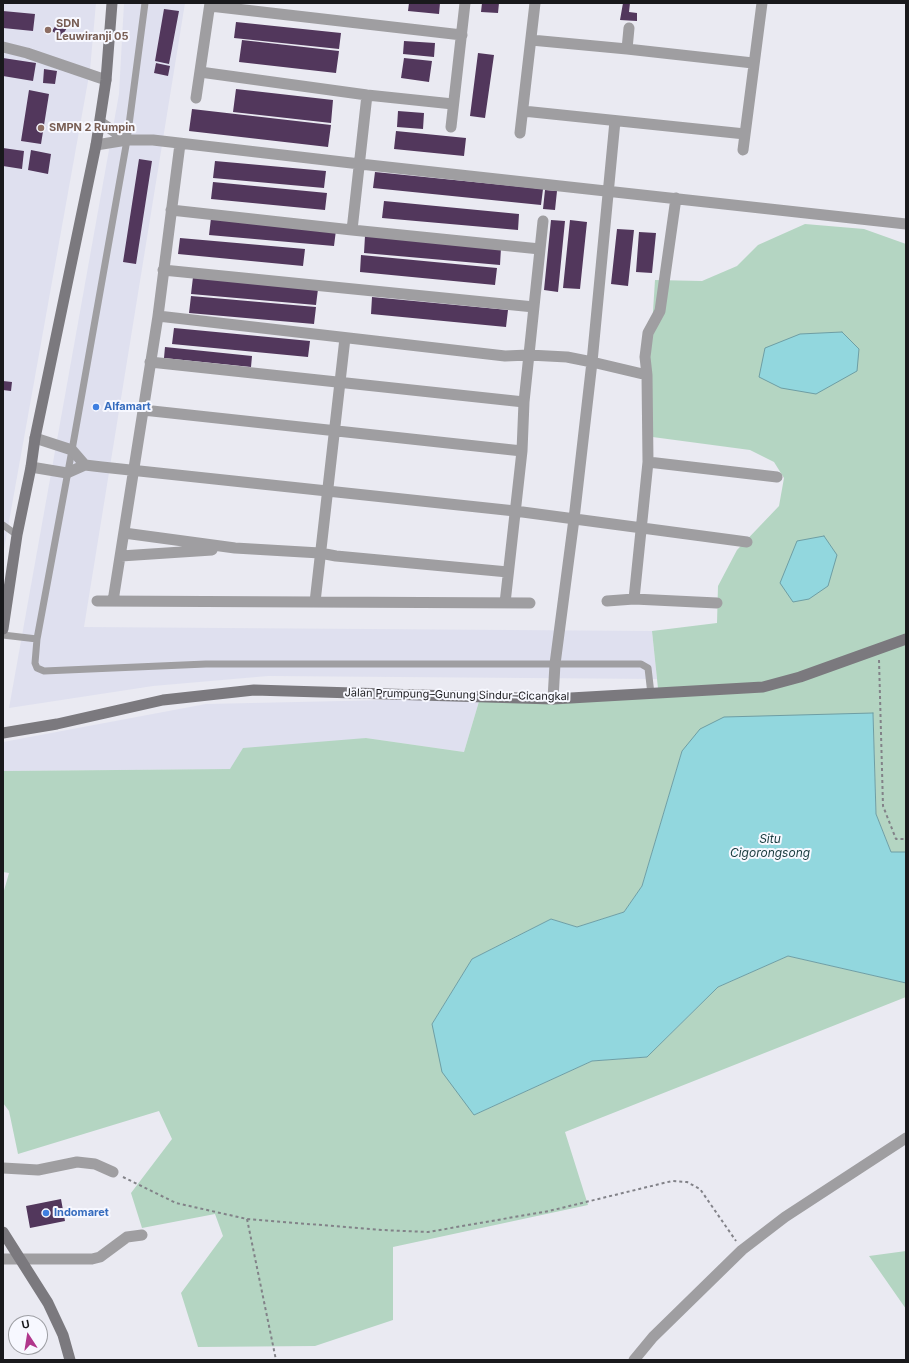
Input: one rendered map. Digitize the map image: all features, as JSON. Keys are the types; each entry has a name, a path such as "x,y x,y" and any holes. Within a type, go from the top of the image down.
{"main road":[{"path":"3,629 17,534 31,467 35,438 96,145 106,80 112,3"},
{"name":"Jalan Prumpung–Gunung Sindur–Cicangkal","path":"3,733 57,724 163,700 254,690 553,698 763,687 800,677 906,639"},
{"path":"3,1232 48,1303 63,1335 70,1360"}],"street":[{"path":"451,127 465,3"},
{"path":"520,133 534,3"},
{"path":"743,150 759,3"},
{"path":"196,98 210,5 462,35"},
{"path":"627,49 629,28"},
{"path":"531,40 753,63"},
{"path":"3,47 27,53 106,80"},
{"path":"200,72 367,95 453,104"},
{"path":"352,230 367,95"},
{"path":"523,111 745,134"},
{"path":"553,698 555,664 574,519 592,362 616,121"},
{"path":"100,122 128,140"},
{"path":"96,145 128,140 153,140 906,224"},
{"path":"113,601 158,316 180,144"},
{"path":"634,600 648,462 647,375 645,357 648,332 660,311 676,198"},
{"path":"171,210 540,249"},
{"path":"505,603 522,450 524,402 543,221"},
{"path":"163,270 534,307"},
{"path":"158,316 505,356 567,357 647,375"},
{"path":"315,602 345,338"},
{"path":"150,362 524,402"},
{"path":"143,410 522,450"},
{"path":"35,438 72,450 85,465"},
{"path":"648,462 777,477"},
{"path":"31,467 67,473 85,465 134,470 515,511 748,542"},
{"path":"124,533 235,548 320,553 336,556 508,572"},
{"path":"120,556 235,548"},
{"path":"607,601 634,600 717,603"},
{"path":"97,601 530,603"},
{"path":"634,1360 653,1337 742,1250 785,1217 906,1138"},
{"path":"3,1168 38,1170 77,1162 95,1164 113,1172"},
{"path":"3,1259 92,1259 100,1257 127,1237 142,1235"}],"lane":[{"path":"144,3 128,140 37,639 35,663 37,668 44,671 206,664 641,664 648,668 651,694"},
{"path":"3,525 17,534"},
{"path":"3,635 37,639"}],"path":[{"path":"878,649 882,806 896,839 906,839"},
{"path":"113,1172 176,1203 247,1219 382,1230 428,1232 549,1211 672,1181 687,1182 700,1189 742,1250"},
{"path":"247,1219 276,1360"}],"shaded area":[{"path":"3,3 96,3 90,70 3,555"},
{"path":"124,3 185,3 84,627 652,631 657,679 268,676 153,686 9,708 119,94"},
{"path":"480,698 464,752 366,738 230,769 3,771 3,742 206,704"}],"green space":[{"path":"805,224 864,229 906,244 906,852 891,852 876,814 873,713 682,751 642,886 624,912 577,927 551,919 472,959 432,1024 474,1115 592,1061 647,1057 718,987 788,956 906,983 906,997 565,1132 588,1205 393,1247 393,1320 315,1346 198,1347 181,1293 223,1236 215,1214 142,1228 131,1193 172,1139 159,1111 18,1154 9,1111 3,1103 3,894 9,873 3,872 3,771 230,769 243,748 366,738 464,752 480,698 659,698 652,631 717,623 718,586 737,550 779,506 784,478 774,462 750,450 645,436 655,280 702,281 737,266 758,245"},
{"path":"906,1251 906,1309 869,1256"}],"water":[{"path":"842,332 859,349 857,371 816,394 781,388 759,377 765,348 800,334"},
{"path":"824,536 837,555 828,586 809,599 793,602 780,583 797,541"},
{"name":"Situ Cigorongsong","path":"873,713 876,814 891,852 906,852 906,983 788,956 718,987 647,1057 592,1061 474,1115 442,1072 432,1024 472,959 551,919 577,927 624,912 642,886 682,751 700,729 724,717"}],"building":[{"path":"409,3 440,3 439,14 408,11"},
{"path":"482,3 499,3 498,13 481,12"},
{"path":"623,3 630,3 629,12 637,13 637,21 620,20"},
{"path":"164,9 179,11 169,64 155,61"},
{"path":"3,11 35,14 33,31 3,28"},
{"path":"58,22 67,28 61,37 52,31"},
{"path":"236,22 341,33 339,49 234,38"},
{"path":"242,40 339,51 336,73 239,62"},
{"path":"404,41 435,43 434,57 403,54"},
{"path":"478,53 494,55 485,118 470,116"},
{"path":"3,58 36,63 33,81 3,76"},
{"path":"404,58 432,61 429,82 401,78"},
{"path":"156,63 170,66 168,76 154,73"},
{"path":"44,69 57,71 55,84 43,83"},
{"path":"236,89 333,100 331,123 233,112"},
{"path":"29,90 49,94 41,144 21,141"},
{"path":"192,109 331,125 328,147 189,131"},
{"path":"398,111 424,113 423,129 397,127"},
{"path":"396,131 466,138 464,156 394,149"},
{"path":"3,148 24,151 22,169 3,166"},
{"path":"31,150 51,154 48,174 28,170"},
{"path":"139,159 152,161 136,264 123,262"},
{"path":"215,161 326,171 324,188 213,178"},
{"path":"375,172 543,189 541,205 373,188"},
{"path":"213,182 327,193 325,210 211,199"},
{"path":"545,190 557,191 555,210 543,209"},
{"path":"384,201 519,214 518,230 382,218"},
{"path":"211,218 336,230 334,246 209,235"},
{"path":"551,220 565,221 558,292 544,290"},
{"path":"570,220 587,222 580,289 563,288"},
{"path":"617,229 634,230 628,286 611,284"},
{"path":"639,232 656,233 652,273 636,272"},
{"path":"365,236 501,248 500,265 364,253"},
{"path":"180,238 305,249 303,266 178,254"},
{"path":"361,255 497,268 495,285 360,272"},
{"path":"193,277 318,289 316,305 191,294"},
{"path":"191,296 316,307 314,324 189,313"},
{"path":"372,297 508,310 506,327 371,314"},
{"path":"174,328 310,341 308,357 172,344"},
{"path":"165,347 252,356 251,367 164,358"},
{"path":"3,381 12,382 11,391 3,390"},
{"name":"Indomaret","path":"61,1199 65,1221 30,1228 26,1206"}],"place":[{"name":"SDN Leuwiranji 05","path":"48,30"},
{"name":"SMPN 2 Rumpin","path":"41,128"},
{"name":"Alfamart","path":"96,407"},
{"name":"Indomaret","path":"46,1213"}]}
